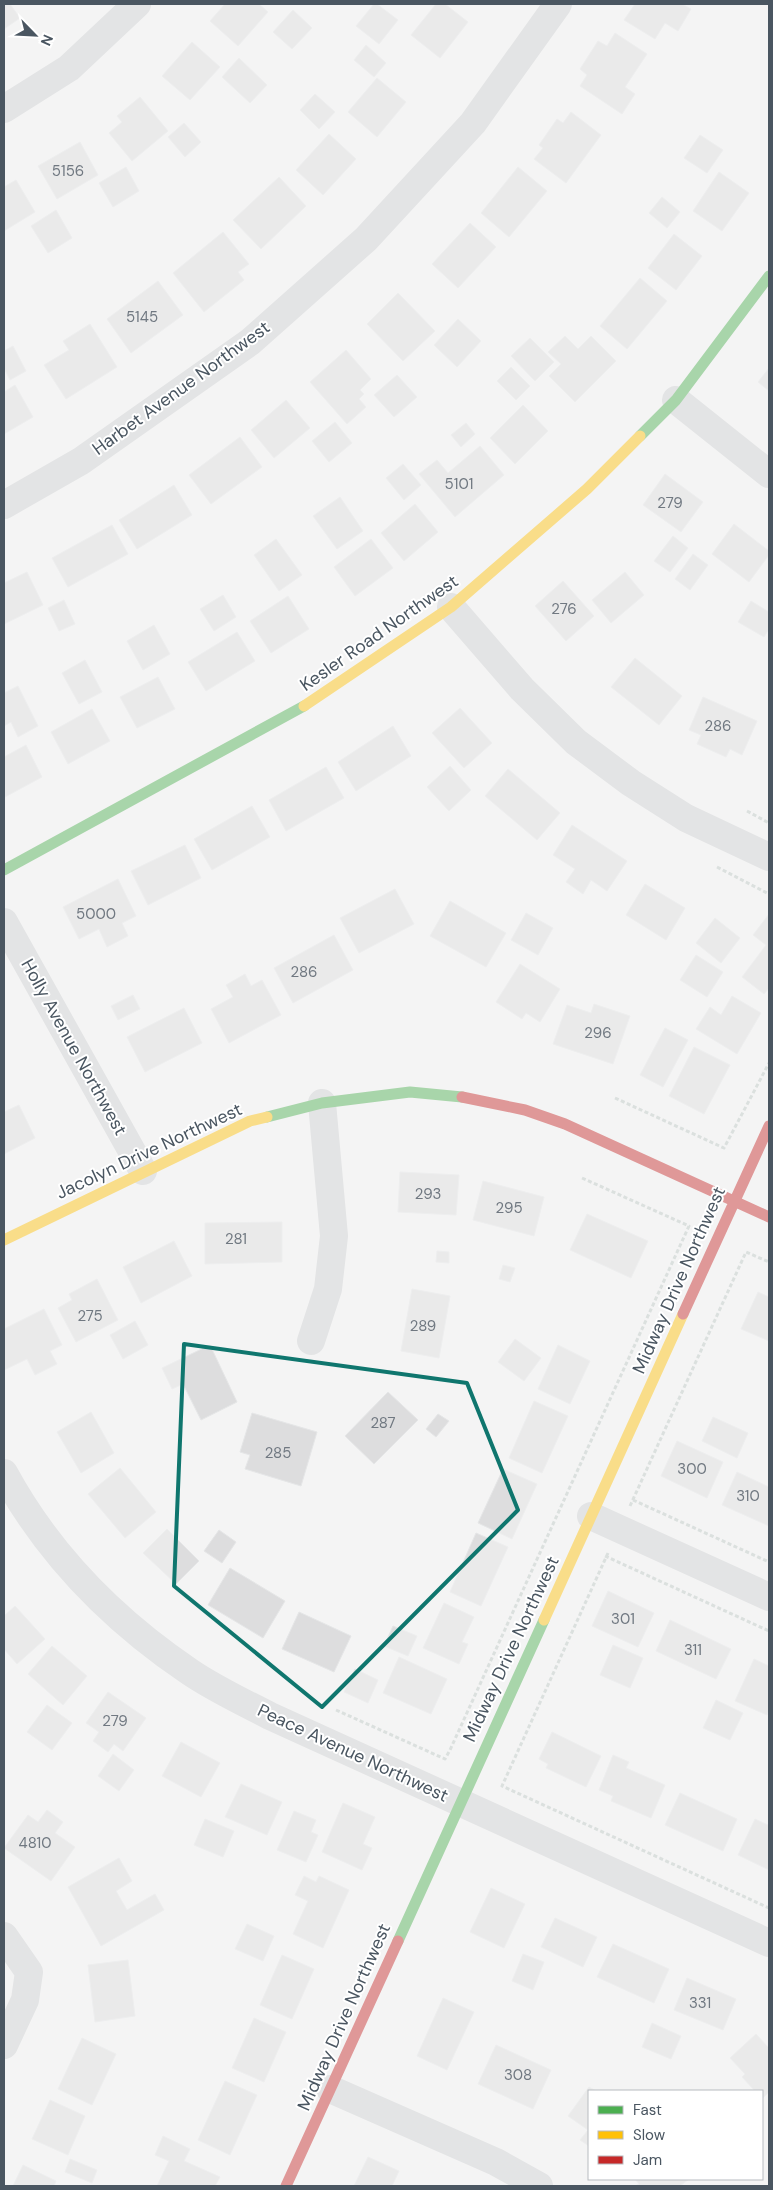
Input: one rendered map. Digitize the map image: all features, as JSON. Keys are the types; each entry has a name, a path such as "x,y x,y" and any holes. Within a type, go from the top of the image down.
{"street":[{"path":"4,109 69,68 137,4"},
{"name":"Harbet Avenue Northwest","path":"4,504 81,461 250,342 366,239 473,123 558,4"},
{"name":"Kesler Road Northwest","path":"4,870 292,714 451,607 587,489 676,400 769,276"},
{"path":"676,400 769,474"},
{"path":"451,607 522,689 576,742 631,783 686,818 769,857"},
{"name":"Holly Avenue Northwest","path":"4,922 143,1171"},
{"name":"Jacolyn Drive Northwest","path":"4,1240 143,1171 250,1121 322,1103 410,1092 472,1098 525,1110 565,1124 769,1216"},
{"path":"311,1341 328,1288 334,1236 322,1103"},
{"name":"Midway Drive Northwest","path":"286,2186 769,1126"},
{"name":"Peace Avenue Northwest","path":"4,1473 54,1550 111,1611 190,1672 270,1716 460,1804 769,1942"},
{"path":"591,1516 769,1597"},
{"path":"4,1936 29,1972 25,2000 4,2045"},
{"path":"330,2089 496,2162 539,2186"}],"path":[{"path":"747,811 769,823"},
{"path":"717,868 769,894"},
{"path":"615,1098 724,1148 769,1063"},
{"path":"336,1710 445,1759 450,1750 690,1226 582,1178"},
{"path":"627,1512 746,1252 769,1262"},
{"path":"633,1500 769,1562"},
{"path":"610,1551 502,1786 769,1908"},
{"path":"607,1557 769,1631"}],"highlighted area":[{"path":"184,1344 467,1383 518,1510 322,1707 174,1586"}],"building":[{"path":"4,4 10,4 20,18 4,29"},
{"path":"225,4 259,4 268,12 238,46 210,21"},
{"path":"374,4 377,4 398,20 379,44 356,26"},
{"path":"436,4 445,4 468,22 440,58 411,35"},
{"path":"635,4 682,4 691,9 678,31 665,23 655,39 624,20"},
{"path":"293,10 312,28 292,49 273,32"},
{"path":"615,33 647,54 625,87 635,94 622,114 580,86 587,75 580,69 598,41 607,46"},
{"path":"192,42 220,67 190,100 162,76"},
{"path":"366,45 386,63 374,77 354,60"},
{"path":"239,58 267,85 250,103 222,77"},
{"path":"377,78 406,102 377,137 348,112"},
{"path":"315,94 335,112 319,129 300,110"},
{"path":"140,97 168,131 132,161 109,133 122,122 117,116"},
{"path":"571,112 601,135 566,183 534,159 543,148 539,145 557,119 563,123"},
{"path":"184,123 201,142 185,157 168,137"},
{"path":"329,134 356,159 323,195 296,170"},
{"path":"700,135 723,150 707,173 684,158"},
{"path":"80,142 98,175 57,199 38,166"},
{"path":"126,167 139,191 113,207 99,183"},
{"path":"518,167 547,191 509,237 481,213"},
{"path":"719,172 749,193 722,231 693,211"},
{"path":"279,177 306,206 261,249 233,220"},
{"path":"16,180 35,212 4,231 4,187"},
{"path":"662,197 680,212 667,228 649,213"},
{"path":"56,210 72,238 48,253 31,226"},
{"path":"470,223 496,247 458,288 432,264"},
{"path":"223,232 249,264 238,272 244,280 204,312 173,273"},
{"path":"674,234 702,256 676,290 648,268"},
{"path":"640,278 667,301 627,349 600,326"},
{"path":"158,281 183,315 131,353 107,319"},
{"path":"398,293 435,331 403,361 367,324"},
{"path":"458,319 481,341 457,367 434,345"},
{"path":"90,324 117,367 66,399 44,365 69,350 63,341"},
{"path":"565,336 578,349 591,336 616,361 575,402 549,376 561,364 548,352"},
{"path":"530,338 554,362 535,381 511,356"},
{"path":"13,346 26,371 10,380 4,368 4,351"},
{"path":"346,350 371,379 360,390 364,394 359,399 366,407 347,424 310,382"},
{"path":"511,367 530,386 516,400 497,381"},
{"path":"769,368 769,391 758,382"},
{"path":"397,375 417,397 394,417 374,395"},
{"path":"15,385 33,417 4,434 4,392"},
{"path":"286,400 310,428 274,458 251,430"},
{"path":"523,405 548,431 515,464 490,438"},
{"path":"335,422 352,443 329,462 312,441"},
{"path":"466,423 475,434 461,447 451,435"},
{"path":"240,437 262,467 211,504 189,475"},
{"path":"480,446 504,475 455,517 419,474 437,460 448,473"},
{"path":"403,464 421,485 404,500 386,478"},
{"path":"665,474 703,502 681,532 643,505"},
{"path":"174,485 192,515 137,549 119,520"},
{"path":"340,497 363,531 337,549 313,516"},
{"path":"415,504 438,532 404,561 381,533"},
{"path":"734,524 769,551 769,555 749,582 712,554"},
{"path":"112,525 128,554 68,587 52,558"},
{"path":"673,536 688,548 670,572 654,561"},
{"path":"276,539 302,575 279,591 254,555"},
{"path":"371,539 393,568 355,596 334,567"},
{"path":"693,554 708,565 690,590 675,579"},
{"path":"27,572 43,605 4,624 4,583"},
{"path":"625,572 644,595 611,623 592,600"},
{"path":"563,581 594,616 566,641 535,606"},
{"path":"223,595 236,617 214,631 200,609"},
{"path":"288,596 309,629 271,653 250,621"},
{"path":"64,600 75,624 59,631 48,608"},
{"path":"751,601 769,612 769,629 764,637 738,622"},
{"path":"154,625 170,654 143,670 127,641"},
{"path":"237,632 255,661 206,691 188,662"},
{"path":"635,658 682,696 659,725 611,687"},
{"path":"85,660 102,692 79,704 62,673"},
{"path":"158,677 175,709 137,728 120,697"},
{"path":"18,686 38,726 18,737 11,722 4,726 4,693"},
{"path":"703,697 757,721 742,755 730,749 726,757 697,744 701,735 689,730"},
{"path":"460,708 492,743 464,768 432,733"},
{"path":"92,709 110,741 68,764 51,732"},
{"path":"393,726 411,756 356,791 338,762"},
{"path":"26,745 42,777 5,797 4,757"},
{"path":"450,766 471,790 449,811 427,787"},
{"path":"326,767 344,798 286,831 269,800"},
{"path":"508,769 560,813 537,840 485,796"},
{"path":"252,806 270,837 212,870 194,839"},
{"path":"572,825 627,861 607,891 591,880 583,894 566,882 575,869 553,855"},
{"path":"185,845 201,878 148,905 131,871"},
{"path":"118,879 136,916 122,923 128,936 107,947 99,929 79,939 63,907"},
{"path":"645,884 685,908 666,940 626,915"},
{"path":"395,889 414,924 359,953 340,918"},
{"path":"450,901 506,933 486,967 430,936"},
{"path":"526,913 553,928 538,955 511,940"},
{"path":"769,914 769,988 764,994 742,977 766,945 753,935"},
{"path":"715,918 740,938 721,963 696,943"},
{"path":"334,935 353,970 293,1003 274,968"},
{"path":"696,955 723,972 707,997 680,980"},
{"path":"520,964 560,989 540,1022 526,1013 522,1019 496,1002"},
{"path":"245,974 251,986 262,980 281,1015 229,1043 211,1009 233,997 226,985"},
{"path":"133,995 140,1009 118,1020 111,1006"},
{"path":"732,996 761,1013 737,1054 696,1029 710,1007 721,1015"},
{"path":"594,1004 630,1016 613,1064 553,1044 567,1005 591,1013"},
{"path":"184,1008 202,1043 145,1072 127,1037"},
{"path":"665,1028 688,1040 663,1087 640,1075"},
{"path":"694,1047 730,1065 704,1114 669,1096"},
{"path":"19,1105 35,1138 4,1154 4,1112"},
{"path":"400,1172 459,1175 456,1215 398,1212"},
{"path":"483,1181 544,1197 534,1236 473,1220"},
{"path":"587,1214 648,1241 631,1278 570,1250"},
{"path":"282,1222 282,1262 205,1264 205,1223"},
{"path":"174,1241 192,1276 141,1303 123,1267"},
{"path":"437,1251 449,1252 449,1263 436,1262"},
{"path":"503,1265 515,1268 510,1282 499,1279"},
{"path":"97,1279 118,1320 76,1342 58,1308 72,1300 69,1294"},
{"path":"412,1289 450,1296 439,1358 401,1351"},
{"path":"758,1292 769,1297 769,1341 741,1329"},
{"path":"44,1309 62,1345 50,1351 57,1364 35,1375 27,1359 4,1370 4,1329"},
{"path":"135,1321 148,1345 123,1359 110,1335"},
{"path":"515,1339 541,1358 524,1381 498,1362"},
{"path":"210,1345 237,1402 201,1420 183,1384 172,1389 162,1368"},
{"path":"558,1345 590,1361 570,1404 538,1389"},
{"path":"388,1392 418,1420 374,1464 345,1436"},
{"path":"534,1401 568,1416 542,1473 509,1458"},
{"path":"91,1412 114,1453 81,1473 57,1432"},
{"path":"252,1413 317,1432 301,1486 245,1469 250,1455 240,1452"},
{"path":"438,1414 449,1421 436,1437 426,1429"},
{"path":"713,1417 748,1433 737,1458 702,1441"},
{"path":"677,1441 723,1462 707,1498 661,1476"},
{"path":"120,1468 156,1512 125,1538 88,1494"},
{"path":"503,1469 537,1484 512,1539 478,1523"},
{"path":"737,1472 769,1487 769,1526 722,1505"},
{"path":"167,1529 199,1561 176,1584 143,1553"},
{"path":"219,1530 236,1542 222,1563 204,1551"},
{"path":"476,1533 508,1547 481,1606 450,1592"},
{"path":"230,1568 285,1601 263,1638 208,1605"},
{"path":"608,1591 654,1613 638,1647 592,1626"},
{"path":"444,1603 474,1617 462,1642 468,1644 459,1664 423,1648"},
{"path":"15,1606 45,1639 17,1664 4,1649 4,1616"},
{"path":"299,1612 351,1636 334,1672 282,1649"},
{"path":"670,1620 731,1649 716,1679 656,1651"},
{"path":"393,1626 417,1636 408,1656 384,1646"},
{"path":"613,1645 643,1658 630,1688 600,1675"},
{"path":"52,1646 87,1676 63,1705 28,1674"},
{"path":"399,1657 447,1679 431,1714 383,1693"},
{"path":"754,1659 769,1666 769,1710 767,1715 735,1701"},
{"path":"355,1669 378,1680 368,1703 344,1692"},
{"path":"108,1692 146,1718 123,1751 114,1744 108,1752 93,1741 99,1732 86,1723"},
{"path":"716,1700 743,1713 730,1740 703,1728"},
{"path":"47,1705 72,1723 52,1750 27,1732"},
{"path":"552,1732 601,1756 586,1787 546,1768 548,1764 539,1759"},
{"path":"181,1742 220,1763 201,1797 162,1776"},
{"path":"113,1754 134,1770 119,1791 98,1776"},
{"path":"613,1755 629,1762 626,1768 665,1785 651,1818 611,1801 613,1796 599,1790"},
{"path":"241,1784 282,1802 267,1835 225,1817"},
{"path":"680,1793 737,1819 723,1851 665,1825"},
{"path":"343,1803 375,1817 363,1844 372,1848 362,1870 322,1852"},
{"path":"47,1810 63,1822 55,1833 75,1847 51,1881 4,1848 28,1815 38,1822"},
{"path":"294,1811 316,1820 311,1832 318,1835 306,1862 277,1850"},
{"path":"205,1819 234,1831 223,1857 194,1845"},
{"path":"755,1819 768,1825 769,1822 769,1870 738,1855"},
{"path":"119,1858 132,1881 116,1891 127,1910 155,1894 164,1910 101,1946 68,1887"},
{"path":"304,1876 316,1882 319,1876 349,1890 323,1948 293,1934 308,1901 295,1895"},
{"path":"491,1888 525,1904 504,1948 470,1932"},
{"path":"555,1918 597,1937 583,1967 541,1947"},
{"path":"247,1924 274,1936 263,1961 235,1949"},
{"path":"613,1944 669,1969 654,2003 597,1977"},
{"path":"523,1954 544,1962 533,1990 512,1981"},
{"path":"282,1955 314,1969 292,2019 260,2005"},
{"path":"128,1960 135,2016 95,2022 88,1965"},
{"path":"687,1978 736,1999 723,2030 674,2010"},
{"path":"443,1998 474,2012 447,2070 417,2056"},
{"path":"254,2018 286,2032 264,2082 232,2068"},
{"path":"652,2023 681,2036 671,2059 642,2047"},
{"path":"756,2034 769,2048 769,2092 763,2098 763,2090 754,2090 742,2077 745,2074 730,2058"},
{"path":"82,2038 116,2054 92,2105 58,2089"},
{"path":"496,2045 551,2070 533,2109 478,2084"},
{"path":"225,2081 257,2095 230,2155 198,2140"},
{"path":"589,2087 594,2090 588,2090 588,2130 568,2116"},
{"path":"50,2100 85,2116 68,2155 32,2139"},
{"path":"588,2130 588,2145 580,2140"},
{"path":"163,2136 190,2149 184,2161 220,2177 215,2186 157,2186 169,2161 155,2155"},
{"path":"368,2157 399,2171 392,2186 354,2186"},
{"path":"70,2159 97,2170 92,2183 65,2172"},
{"path":"23,2165 56,2181 54,2186 13,2186"},
{"path":"636,2180 688,2180 680,2186 635,2186 639,2184"}],"traffic: fast":[{"path":"640,436 676,400 769,276"},
{"path":"4,870 304,706"},
{"path":"267,1117 322,1103 410,1092 462,1097"},
{"path":"398,1941 544,1620"}],"traffic: slow":[{"path":"304,706 451,607 587,489 640,436"},
{"path":"4,1240 250,1121 267,1117"},
{"path":"544,1620 683,1314"}],"traffic: jam":[{"path":"462,1097 525,1110 565,1124 769,1217"},
{"path":"683,1314 769,1126"},
{"path":"286,2186 398,1941"}]}
